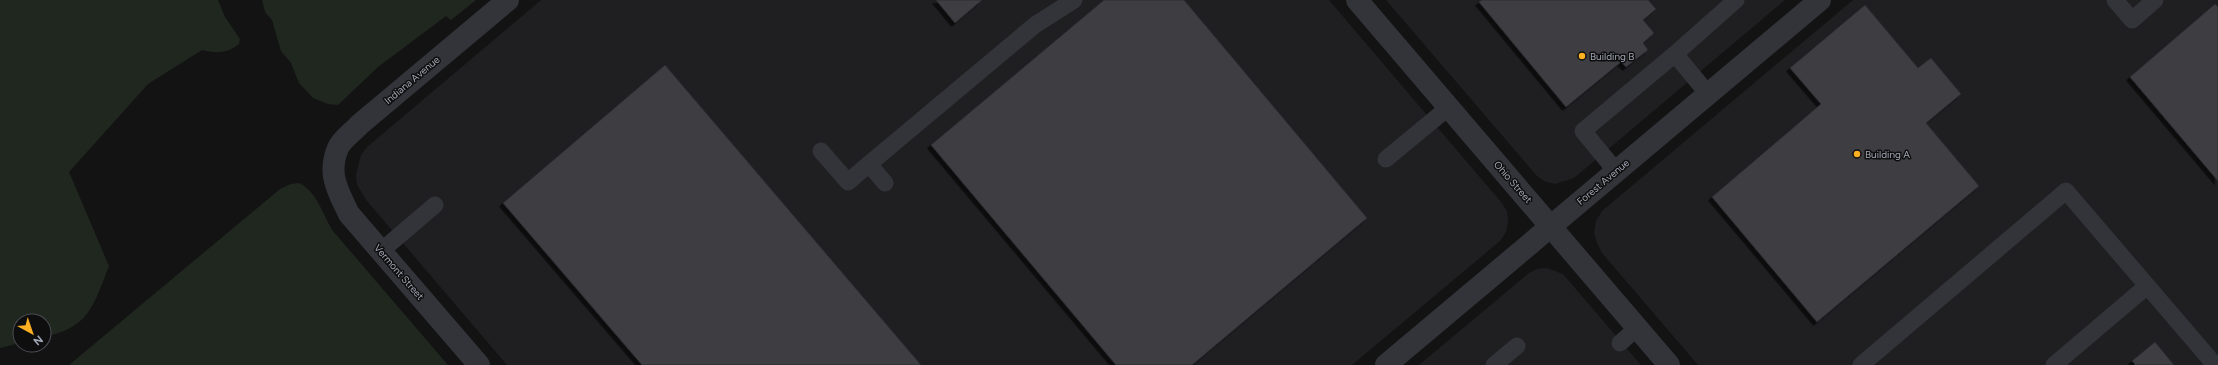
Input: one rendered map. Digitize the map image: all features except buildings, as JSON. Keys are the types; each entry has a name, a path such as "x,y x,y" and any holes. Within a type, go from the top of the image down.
{"street":[{"name":"Indiana Avenue","path":"333,171 338,147 359,125 508,0"},
{"name":"Forest Avenue","path":"1386,365 1820,0"},
{"name":"Ohio Street","path":"1362,2 1448,107 1669,365"},
{"name":"Vermont Street","path":"333,171 335,186 350,214 479,365"}],"lane":[{"path":"821,151 848,182 1034,25 1074,0"},
{"path":"1616,171 1583,131 1675,54 1736,0"},
{"path":"2115,0 2132,20 2155,0"},
{"path":"1675,54 1708,94"},
{"path":"1386,159 1448,107"},
{"path":"869,164 885,183"},
{"path":"1867,363 2066,190 2215,365"},
{"path":"381,251 435,205"},
{"path":"2054,365 2147,286"},
{"path":"1620,343 1637,328"},
{"path":"1494,365 1517,346"}],"shaded area":[{"path":"0,0 218,0 225,17 240,39 239,44 230,50 221,52 202,50 148,84 69,172 109,266 99,293 88,313 81,321 59,333 52,335 52,313 12,313 12,345 0,348"},
{"path":"262,0 476,0 451,20 446,16 378,67 338,105 328,104 313,98 299,83 291,63 281,51 272,20 265,12"},
{"path":"541,0 1329,0 1501,202 1507,211 1508,221 1506,232 1500,241 1352,365 507,365 367,201 357,185 356,175 361,155 367,147"},
{"path":"1386,0 1785,0 1574,178 1555,184 1544,181 1536,175"},
{"path":"1853,0 2218,0 2218,365 1698,365 1602,253 1594,233 1596,221 1602,211"},
{"path":"299,183 305,186 315,197 333,231 448,365 69,365 280,189 291,184"},
{"path":"1547,268 1563,274 1641,365 1419,365 1529,273 1537,269"}],"place":[{"name":"Building B","path":"1582,56"},
{"name":"Building A","path":"1857,154"}]}
